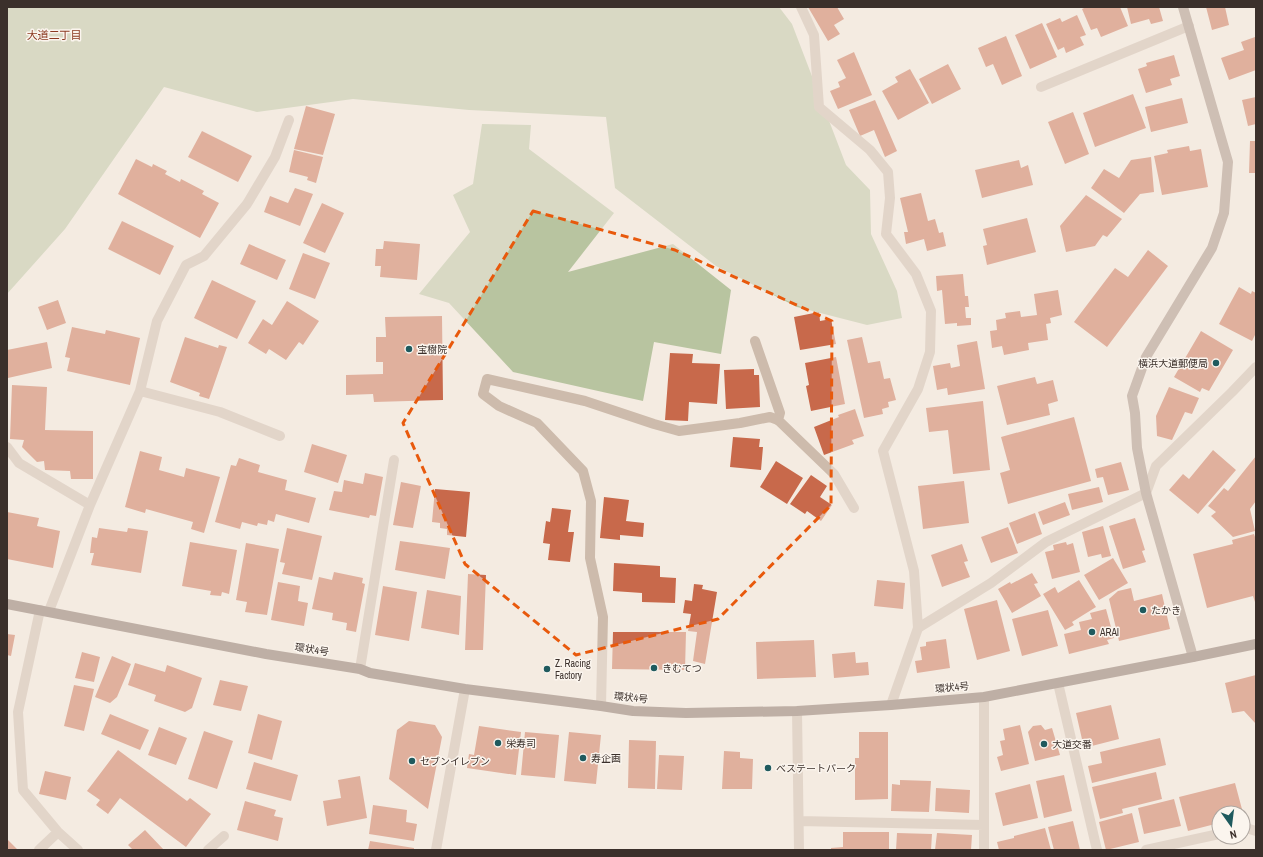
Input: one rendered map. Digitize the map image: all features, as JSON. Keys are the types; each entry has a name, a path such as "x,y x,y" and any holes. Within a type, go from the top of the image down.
{"main road":[{"name":"環状4号","path":"7,604 266,654 360,669 370,673 465,689 633,711 797,711 984,697 1193,658 1256,644"}],"street":[{"path":"801,7 814,35 819,107 870,150 888,172 890,198 886,234 916,274 931,311 930,352 918,389 883,451 914,571 918,628 891,705"},
{"path":"1183,7 1228,162 1224,213 1212,248 1146,357 1132,396 1135,413 1137,448 1146,493 1193,658"},
{"path":"1041,87 1189,26"},
{"path":"78,850 58,832 23,790 18,712 45,611 140,391 157,321 186,265 204,256 247,204 275,157 289,120"},
{"path":"756,341 780,413 778,420"},
{"path":"918,628 991,583 1046,542 1146,493 1156,466 1256,366"},
{"path":"601,706 603,617 590,558 591,501 583,472 537,423 499,406 483,394 487,379 586,401 654,424 680,431 770,417 778,420 834,474 854,508"},
{"path":"140,391 220,412 280,436"},
{"path":"7,447 19,463 90,505"},
{"path":"360,669 394,460"},
{"path":"1058,683 1097,850"},
{"path":"436,850 465,689"},
{"path":"984,697 984,850"},
{"path":"797,711 799,821 798,850"},
{"path":"799,821 984,825"},
{"path":"39,850 58,832"},
{"path":"208,850 224,836"},
{"path":"1146,850 1211,836"}],"highlighted area":[{"path":"533,211 675,250 832,321 831,505 718,619 576,655 465,564 403,423"}],"green space":[{"path":"7,7 779,7 792,24 846,165 870,190 871,234 897,291 902,318 867,325 797,307 716,266 615,188 606,117 469,110 353,99 257,112 164,87 65,229 7,294"},
{"path":"482,124 531,125 529,149 614,213 568,272 673,244 731,290 721,354 654,342 643,401 513,372 449,303 419,294 470,232 453,195 473,184"}],"building":[{"path":"808,7 837,7 844,19 834,25 840,34 828,41"},
{"path":"1086,7 1120,7 1128,26 1101,37 1097,28 1091,30 1082,9"},
{"path":"1127,7 1159,7 1163,21 1151,24 1149,19 1131,24"},
{"path":"1206,7 1225,7 1229,25 1212,30"},
{"path":"1077,15 1086,35 1080,37 1084,45 1066,53 1064,47 1058,50 1046,24 1060,18 1062,22"},
{"path":"1042,23 1057,57 1030,69 1015,35"},
{"path":"1006,36 1022,76 1002,85 993,64 986,67 978,48"},
{"path":"1255,37 1256,70 1229,80 1221,58 1244,50 1241,42"},
{"path":"854,52 872,95 838,109 830,91 840,87 838,82 846,78 837,60"},
{"path":"1174,55 1180,76 1170,79 1172,85 1146,93 1138,69 1147,66 1146,63"},
{"path":"948,64 961,89 932,104 919,79"},
{"path":"910,69 929,103 898,120 882,91 898,82 895,77"},
{"path":"1133,94 1146,128 1095,147 1083,113"},
{"path":"1256,97 1256,124 1248,126 1242,100"},
{"path":"1182,98 1188,123 1151,132 1145,107"},
{"path":"875,100 897,151 885,157 874,130 860,136 849,110"},
{"path":"306,106 335,114 323,155 294,149"},
{"path":"1073,112 1089,154 1065,164 1048,122"},
{"path":"202,131 252,156 238,182 188,157"},
{"path":"1250,141 1256,141 1256,173 1249,173"},
{"path":"1189,146 1190,151 1201,149 1208,187 1162,195 1154,156 1168,153 1167,150"},
{"path":"294,150 323,157 316,183 307,180 308,177 289,172"},
{"path":"1151,157 1154,192 1140,194 1124,213 1091,188 1104,169 1119,178 1131,160"},
{"path":"136,159 152,167 153,164 167,171 165,174 180,182 181,179 204,191 202,194 219,203 200,238 118,194"},
{"path":"1019,160 1021,168 1028,165 1033,185 982,198 975,170"},
{"path":"295,188 313,194 300,226 264,212 270,196 288,203"},
{"path":"921,193 928,221 935,219 939,233 943,232 946,246 927,251 924,239 906,244 904,232 908,232 900,198"},
{"path":"1086,195 1122,219 1107,237 1103,235 1095,246 1066,252 1060,226"},
{"path":"322,203 344,213 325,253 303,243"},
{"path":"1027,218 1036,252 987,265 983,246 987,245 983,229"},
{"path":"122,221 174,246 160,275 108,249"},
{"path":"384,241 420,244 417,280 380,277 381,266 375,266 376,249 383,249"},
{"path":"249,244 286,260 277,280 240,264"},
{"path":"1148,250 1168,266 1107,347 1074,322 1115,268 1128,277"},
{"path":"303,253 330,263 315,299 289,289"},
{"path":"963,274 965,296 968,296 969,307 965,307 966,318 971,318 971,325 957,326 957,323 945,324 942,290 937,291 936,276"},
{"path":"212,280 256,301 237,339 194,318"},
{"path":"1239,287 1251,294 1252,291 1256,293 1256,333 1252,341 1219,324"},
{"path":"1058,290 1062,315 1050,318 1051,323 1046,324 1048,340 1028,343 1029,350 1004,355 1002,346 992,348 990,331 997,330 996,320 1006,318 1005,313 1020,311 1021,317 1037,315 1034,294"},
{"path":"58,300 66,323 47,330 38,307"},
{"path":"287,301 319,321 303,345 299,342 286,360 269,349 266,354 248,343 263,319 272,325"},
{"path":"819,312 820,321 831,319 836,344 800,350 794,317"},
{"name":"宝樹院","path":"442,316 443,400 374,402 373,394 346,395 346,375 383,374 383,362 376,362 376,337 386,337 385,317"},
{"path":"72,327 105,334 106,330 140,338 130,385 67,371 70,358 65,357"},
{"path":"1201,331 1233,350 1209,391 1202,388 1200,392 1174,377"},
{"path":"185,337 218,348 219,345 227,347 209,399 199,396 200,393 170,382"},
{"path":"862,337 868,363 880,361 884,379 890,378 896,400 888,402 889,407 882,409 883,414 864,418 847,340"},
{"path":"977,341 985,389 948,395 947,388 937,390 933,366 950,363 951,368 960,366 957,345"},
{"path":"47,342 52,368 8,378 7,350"},
{"path":"670,353 693,354 692,363 720,364 717,404 689,402 688,421 665,420"},
{"path":"836,357 845,404 811,411 806,386 809,385 805,363"},
{"path":"754,369 754,375 759,375 760,407 726,409 724,370"},
{"path":"1035,377 1037,384 1053,380 1058,401 1048,404 1050,415 1007,425 997,386"},
{"path":"12,385 47,387 45,430 93,431 93,479 71,479 70,471 45,470 44,461 37,462 22,447 24,440 10,439"},
{"path":"1169,387 1199,398 1192,414 1185,412 1172,440 1157,436 1156,416"},
{"path":"983,401 990,470 953,474 948,430 929,432 926,408"},
{"path":"855,409 864,436 852,440 854,444 824,455 814,427 839,417 838,415"},
{"path":"1074,417 1091,481 1008,504 1000,473 1010,470 1001,437"},
{"path":"733,437 760,439 759,447 763,447 761,470 730,467"},
{"path":"312,444 347,455 338,483 304,472"},
{"path":"1213,450 1236,470 1198,514 1169,490 1183,474 1189,479"},
{"path":"140,451 162,457 159,470 184,477 186,468 220,477 204,533 191,529 193,522 146,509 145,513 125,507"},
{"path":"1256,456 1256,501 1250,509 1255,531 1233,537 1211,516 1216,512 1208,506 1224,488 1228,491"},
{"path":"239,458 260,465 258,472 287,480 285,490 316,498 309,523 276,514 274,522 268,520 267,525 258,523 257,526 242,522 240,529 215,522 231,465 236,466"},
{"path":"776,461 803,478 787,504 760,487"},
{"path":"1121,462 1129,490 1108,495 1103,477 1097,478 1095,469"},
{"path":"365,473 383,477 376,516 370,515 369,518 329,510 334,491 342,492 344,480 363,484"},
{"path":"811,475 827,486 820,497 832,505 821,521 807,511 805,514 790,504"},
{"path":"964,481 969,523 923,529 918,486"},
{"path":"401,482 421,486 413,528 393,525"},
{"path":"1099,487 1103,502 1072,510 1068,494"},
{"path":"435,489 470,492 466,537 447,535 447,529 440,528 440,523 432,522"},
{"path":"604,497 629,500 626,521 644,523 643,537 620,535 620,540 600,538"},
{"path":"1065,502 1070,515 1043,525 1038,512"},
{"path":"552,508 571,510 568,532 574,532 570,562 548,560 550,544 543,543 546,521 550,522"},
{"path":"7,512 39,518 37,526 60,531 53,568 7,559"},
{"path":"1035,513 1042,534 1017,544 1009,523"},
{"path":"1135,518 1145,550 1142,551 1146,562 1123,569 1109,526"},
{"path":"1103,526 1111,556 1102,558 1101,554 1088,557 1082,532"},
{"path":"1008,527 1018,553 991,563 981,537"},
{"path":"99,528 127,532 128,528 148,531 141,573 91,565 94,553 90,553 92,537 97,538"},
{"path":"287,528 322,536 312,580 282,574 285,563 280,562"},
{"path":"1254,534 1256,540 1256,605 1253,596 1207,608 1193,554 1233,544 1232,540"},
{"path":"400,541 450,548 445,579 395,570"},
{"path":"190,542 237,550 229,594 222,592 221,596 210,595 211,591 182,586"},
{"path":"1066,542 1067,545 1073,543 1080,572 1052,579 1045,552 1054,550 1053,545"},
{"path":"246,543 279,549 267,615 245,612 247,602 236,600"},
{"path":"962,544 968,561 964,562 970,577 942,587 931,555"},
{"path":"1113,558 1128,583 1099,600 1084,575"},
{"path":"614,563 660,566 660,577 676,578 675,603 642,602 642,593 613,591"},
{"path":"334,572 363,578 362,583 365,584 356,632 346,630 347,623 332,620 333,613 312,609 319,577 332,580"},
{"path":"1032,573 1038,583 1034,584 1041,596 1012,613 998,589 1010,582 1011,584"},
{"path":"468,574 486,575 483,650 465,650"},
{"path":"877,580 905,583 903,609 874,606"},
{"path":"1079,580 1096,607 1072,622 1074,625 1065,630 1043,594 1055,587 1058,593"},
{"path":"278,582 300,586 298,601 308,603 304,626 271,620"},
{"path":"694,584 703,585 702,589 717,592 705,664 693,661 697,632 688,631 691,614 683,613 685,600 692,601"},
{"path":"383,586 417,592 409,641 375,635"},
{"path":"1131,588 1134,601 1162,594 1170,629 1119,641 1109,599 1118,591"},
{"path":"427,590 461,596 459,635 421,628"},
{"path":"997,600 1010,651 977,660 964,609"},
{"name":"ARAI","path":"1106,609 1114,638 1107,640 1109,644 1069,654 1064,634 1081,630 1079,622 1092,619 1090,613"},
{"path":"1048,610 1058,646 1022,656 1012,619"},
{"path":"613,632 686,632 685,670 612,669"},
{"path":"7,634 15,635 11,656 7,655"},
{"path":"946,639 950,668 917,673 915,661 922,660 920,647 926,646 926,642"},
{"path":"814,640 816,677 757,679 756,642"},
{"path":"82,652 100,657 94,682 75,678"},
{"path":"855,652 856,663 868,662 869,675 834,678 832,654"},
{"path":"112,656 131,664 117,697 110,703 95,697"},
{"path":"135,663 165,672 167,665 202,678 192,708 185,712 154,701 156,695 128,685"},
{"path":"1256,675 1256,724 1244,711 1232,713 1225,683"},
{"path":"220,680 248,686 241,711 213,705"},
{"path":"74,685 94,689 84,731 64,726"},
{"path":"1111,705 1119,739 1084,748 1076,713"},
{"path":"110,714 149,730 140,750 101,734"},
{"path":"258,714 282,721 272,760 248,753"},
{"path":"409,721 435,725 442,737 428,809 389,779 397,730"},
{"path":"1020,725 1029,764 1001,771 997,757 1003,755 1000,741 1005,740 1003,729"},
{"name":"大道交番","path":"1041,725 1045,730 1052,728 1060,755 1035,761 1028,732 1033,726"},
{"name":"栄寿司","path":"479,726 521,732 516,775 467,768 469,754 474,755"},
{"path":"159,727 187,738 176,765 148,755"},
{"path":"204,731 233,741 217,789 188,779"},
{"path":"525,732 559,735 555,778 521,775"},
{"name":"寿企画","path":"569,732 601,735 596,784 564,781"},
{"path":"859,732 888,732 888,799 855,800 855,758 859,758"},
{"path":"1160,738 1166,765 1092,783 1088,766 1102,763 1100,752"},
{"path":"629,740 656,741 655,789 628,788"},
{"path":"118,750 187,801 190,798 211,814 186,847 120,798 108,814 96,805 100,800 87,791"},
{"path":"724,751 740,752 740,758 753,759 752,789 722,789"},
{"path":"659,755 684,756 682,790 657,789"},
{"path":"254,762 298,775 291,801 246,789"},
{"path":"45,771 71,777 66,800 39,794"},
{"path":"1156,772 1162,799 1122,809 1123,813 1100,819 1092,787"},
{"path":"1064,775 1072,811 1044,818 1036,781"},
{"path":"360,776 367,818 327,826 323,801 341,798 338,780"},
{"path":"900,780 931,781 929,812 891,811 892,784 900,785"},
{"path":"1235,783 1241,805 1211,805 1211,825 1188,831 1179,797"},
{"path":"1030,784 1038,818 1003,826 995,793"},
{"path":"936,788 970,790 969,813 935,811"},
{"path":"1174,799 1181,826 1144,834 1138,808"},
{"path":"245,801 276,810 274,816 283,818 278,841 237,830"},
{"path":"373,805 407,810 406,822 417,824 414,841 369,834"},
{"path":"1132,813 1139,842 1106,850 1099,822"},
{"path":"1073,821 1080,850 1054,850 1048,827"},
{"path":"1045,828 1051,850 999,850 997,842"},
{"path":"145,830 164,850 131,850 132,849 128,845"},
{"path":"843,832 889,832 889,850 831,850 831,848 843,847"},
{"path":"897,833 932,834 931,850 896,850"},
{"path":"937,833 972,835 971,850 935,850"},
{"path":"7,839 18,850 7,850"},
{"path":"370,841 414,848 414,850 368,850"}],"place":[{"name":"宝樹院","path":"409,349"},
{"name":"横浜大道郵便局","path":"1216,363"},
{"name":"たかき","path":"1143,610"},
{"name":"ARAI","path":"1092,632"},
{"name":"きむてつ","path":"654,668"},
{"name":"Z. Racing Factory","path":"547,669"},
{"name":"栄寿司","path":"498,743"},
{"name":"大道交番","path":"1044,744"},
{"name":"寿企画","path":"583,758"},
{"name":"セブンイレブン","path":"412,761"},
{"name":"べステートパーク","path":"768,768"}],"district":[{"name":"大道二丁目","path":"54,35"}]}
